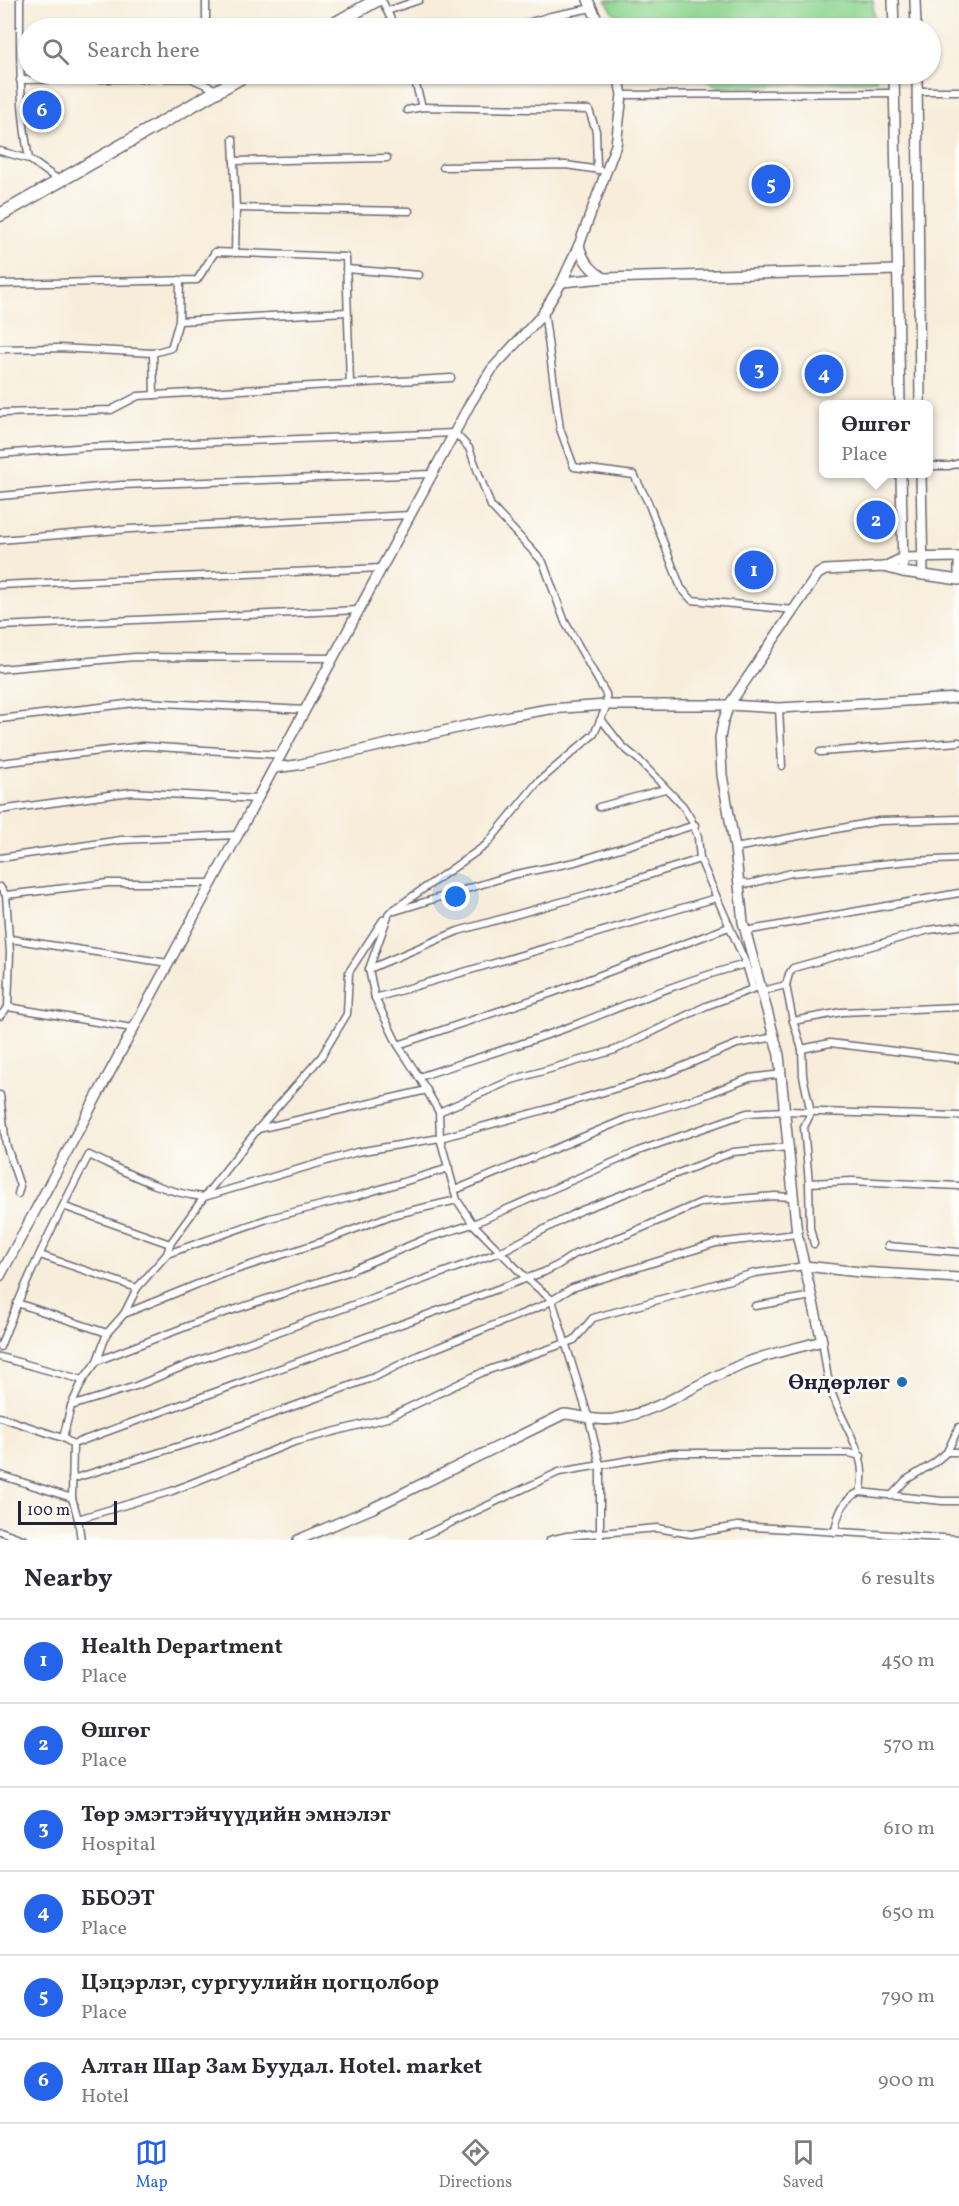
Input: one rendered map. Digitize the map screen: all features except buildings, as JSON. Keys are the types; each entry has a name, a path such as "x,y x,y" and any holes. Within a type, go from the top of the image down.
{"highway":[{"path":"345,18 377,0"},
{"path":"0,215 228,84"}],"street":[{"path":"20,0 20,18"},
{"path":"206,0 206,18"},
{"path":"382,0 390,18"},
{"path":"387,11 419,0"},
{"path":"893,0 894,18"},
{"path":"915,0 916,18"},
{"path":"544,18 590,4 596,18"},
{"path":"20,84 24,135 29,159"},
{"path":"206,84 217,90"},
{"path":"416,84 422,107"},
{"path":"0,1276 471,402 492,369 544,311 562,282 579,245 602,170 619,130 622,95 620,84"},
{"path":"895,84 900,400"},
{"path":"917,84 921,400"},
{"path":"917,91 959,91"},
{"path":"622,95 895,93"},
{"path":"407,110 422,107 589,110 596,131 602,170"},
{"path":"233,139 235,253"},
{"path":"0,151 29,159 60,182"},
{"path":"234,161 387,158"},
{"path":"443,167 566,165 602,170"},
{"path":"236,208 409,211"},
{"path":"579,245 582,257 588,265 604,278"},
{"path":"0,284 197,280 215,252 346,257 350,384"},
{"path":"346,269 419,275"},
{"path":"562,282 604,278 898,270"},
{"path":"0,349 59,348 153,353 171,348 179,321 180,280"},
{"path":"898,311 920,310"},
{"path":"544,311 560,429 573,467 634,476 648,502 681,588 692,600 794,610"},
{"path":"179,321 347,312"},
{"path":"153,353 154,396"},
{"path":"0,413 111,410 138,396 452,378"},
{"path":"0,454 88,447 455,433 469,448 491,506 543,562 565,622 606,694 607,705 594,734 537,783 486,844 388,913 349,972 347,1014 321,1057 258,1129 204,1197 170,1244 167,1254 137,1288 124,1314 107,1334 97,1361 83,1380 71,1406 63,1438"},
{"path":"933,466 949,466 959,463"},
{"path":"0,496 121,485 432,474"},
{"path":"901,478 903,572"},
{"path":"921,478 922,575"},
{"path":"0,540 141,528 410,514"},
{"path":"884,567 903,558 959,557"},
{"path":"959,563 959,574"},
{"path":"758,989 746,931 722,775 723,722 729,705 818,574 825,570 884,567 959,580"},
{"path":"0,585 382,568"},
{"path":"0,626 359,610"},
{"path":"0,669 135,657 333,658"},
{"path":"274,768 297,765 549,708 607,705 729,705 779,708 959,698"},
{"path":"0,719 143,702 306,710"},
{"path":"779,708 782,766"},
{"path":"601,718 622,746 639,760 683,806 694,825 700,859 758,989 775,1036 782,1074 797,1234 822,1341 830,1387 845,1425 861,1456 860,1492"},
{"path":"820,752 959,742"},
{"path":"0,763 143,746 282,754"},
{"path":"599,807 665,789"},
{"path":"0,810 131,792 257,799"},
{"path":"735,848 879,821 959,819"},
{"path":"388,913 512,874 575,862 694,825"},
{"path":"0,858 121,840 237,835"},
{"path":"369,969 458,931 589,894 700,859"},
{"path":"738,882 749,884 791,873 910,861 959,859"},
{"path":"6,895 108,883 211,884"},
{"path":"0,887 6,895 10,939 8,1007 0,1016"},
{"path":"746,931 959,893"},
{"path":"375,998 716,898"},
{"path":"388,913 369,969 375,998 398,1045 439,1112 440,1138 457,1200 473,1224 525,1277 552,1300 589,1419 600,1465 600,1536"},
{"path":"814,1244 810,1228 810,1183 804,1126 811,1113 803,1076 802,1049 793,1021 786,986 789,974 793,968 929,930 959,926"},
{"path":"398,1045 552,993 729,927"},
{"path":"10,939 168,963"},
{"path":"419,1077 574,1025 653,993 746,964"},
{"path":"439,1112 512,1080 615,1050 706,1006 758,989 786,986"},
{"path":"8,1007 132,1029"},
{"path":"793,1021 842,1012 959,1007"},
{"path":"0,1347 16,1303 89,1155 163,1188 185,1195 204,1197 357,1152 440,1138 544,1110 667,1073 737,1044 775,1036"},
{"path":"802,1049 830,1044 959,1059"},
{"path":"455,1190 626,1119 700,1097 750,1078 782,1074"},
{"path":"258,1129 427,1090"},
{"path":"0,1095 6,1144 20,1186 18,1194"},
{"path":"97,1361 206,1319 345,1273 425,1239 473,1224 641,1150 747,1113 786,1111 959,1116"},
{"path":"71,1406 136,1386 194,1362 500,1252 582,1210 733,1152 790,1146"},
{"path":"167,1254 270,1218 357,1196 449,1168"},
{"path":"810,1183 852,1181 959,1186"},
{"path":"73,1444 558,1265 575,1254 702,1202 775,1196 793,1197"},
{"path":"124,1314 220,1275 321,1242 392,1215 457,1200"},
{"path":"63,1206 170,1244"},
{"path":"72,1479 206,1438 377,1376 419,1354 505,1321 552,1300 572,1288 716,1243 797,1234"},
{"path":"888,1246 959,1252"},
{"path":"40,1255 137,1288"},
{"path":"78,1519 172,1491 294,1443 387,1418 483,1372 574,1340 593,1318 755,1273 805,1266 959,1278"},
{"path":"755,1305 812,1296"},
{"path":"16,1303 107,1334"},
{"path":"298,1540 373,1508 564,1414 589,1419 613,1419 645,1411 673,1400 738,1365 822,1341"},
{"path":"0,1357 83,1380"},
{"path":"0,1417 63,1438 73,1444"},
{"path":"891,1496 906,1480 947,1452 959,1427"},
{"path":"73,1444 72,1498 81,1540"},
{"path":"947,1452 959,1452"},
{"path":"414,1540 560,1472 672,1453 849,1453 861,1456"},
{"path":"0,1475 72,1498"},
{"path":"835,1532 846,1499 860,1492 959,1501"},
{"path":"550,1540 567,1536 600,1536 657,1528 691,1534 738,1526 959,1539"},
{"path":"0,1531 25,1540"}],"green space":[{"path":"606,0 873,0 874,18 622,18 613,12"},
{"path":"713,84 798,84 719,88"}],"place":[{"name":"Алтан Шар Зам Буудал. Hotel. market","path":"42,110"},
{"name":"Цэцэрлэг, сургуулийн цогцолбор","path":"771,184"},
{"name":"Төр эмэгтэйчүүдийн эмнэлэг","path":"759,369"},
{"name":"ББОЭТ","path":"824,374"},
{"name":"Өшгөг","path":"876,520"},
{"name":"Health Department","path":"754,570"},
{"name":"Өндөрлөг","path":"902,1382"}]}
